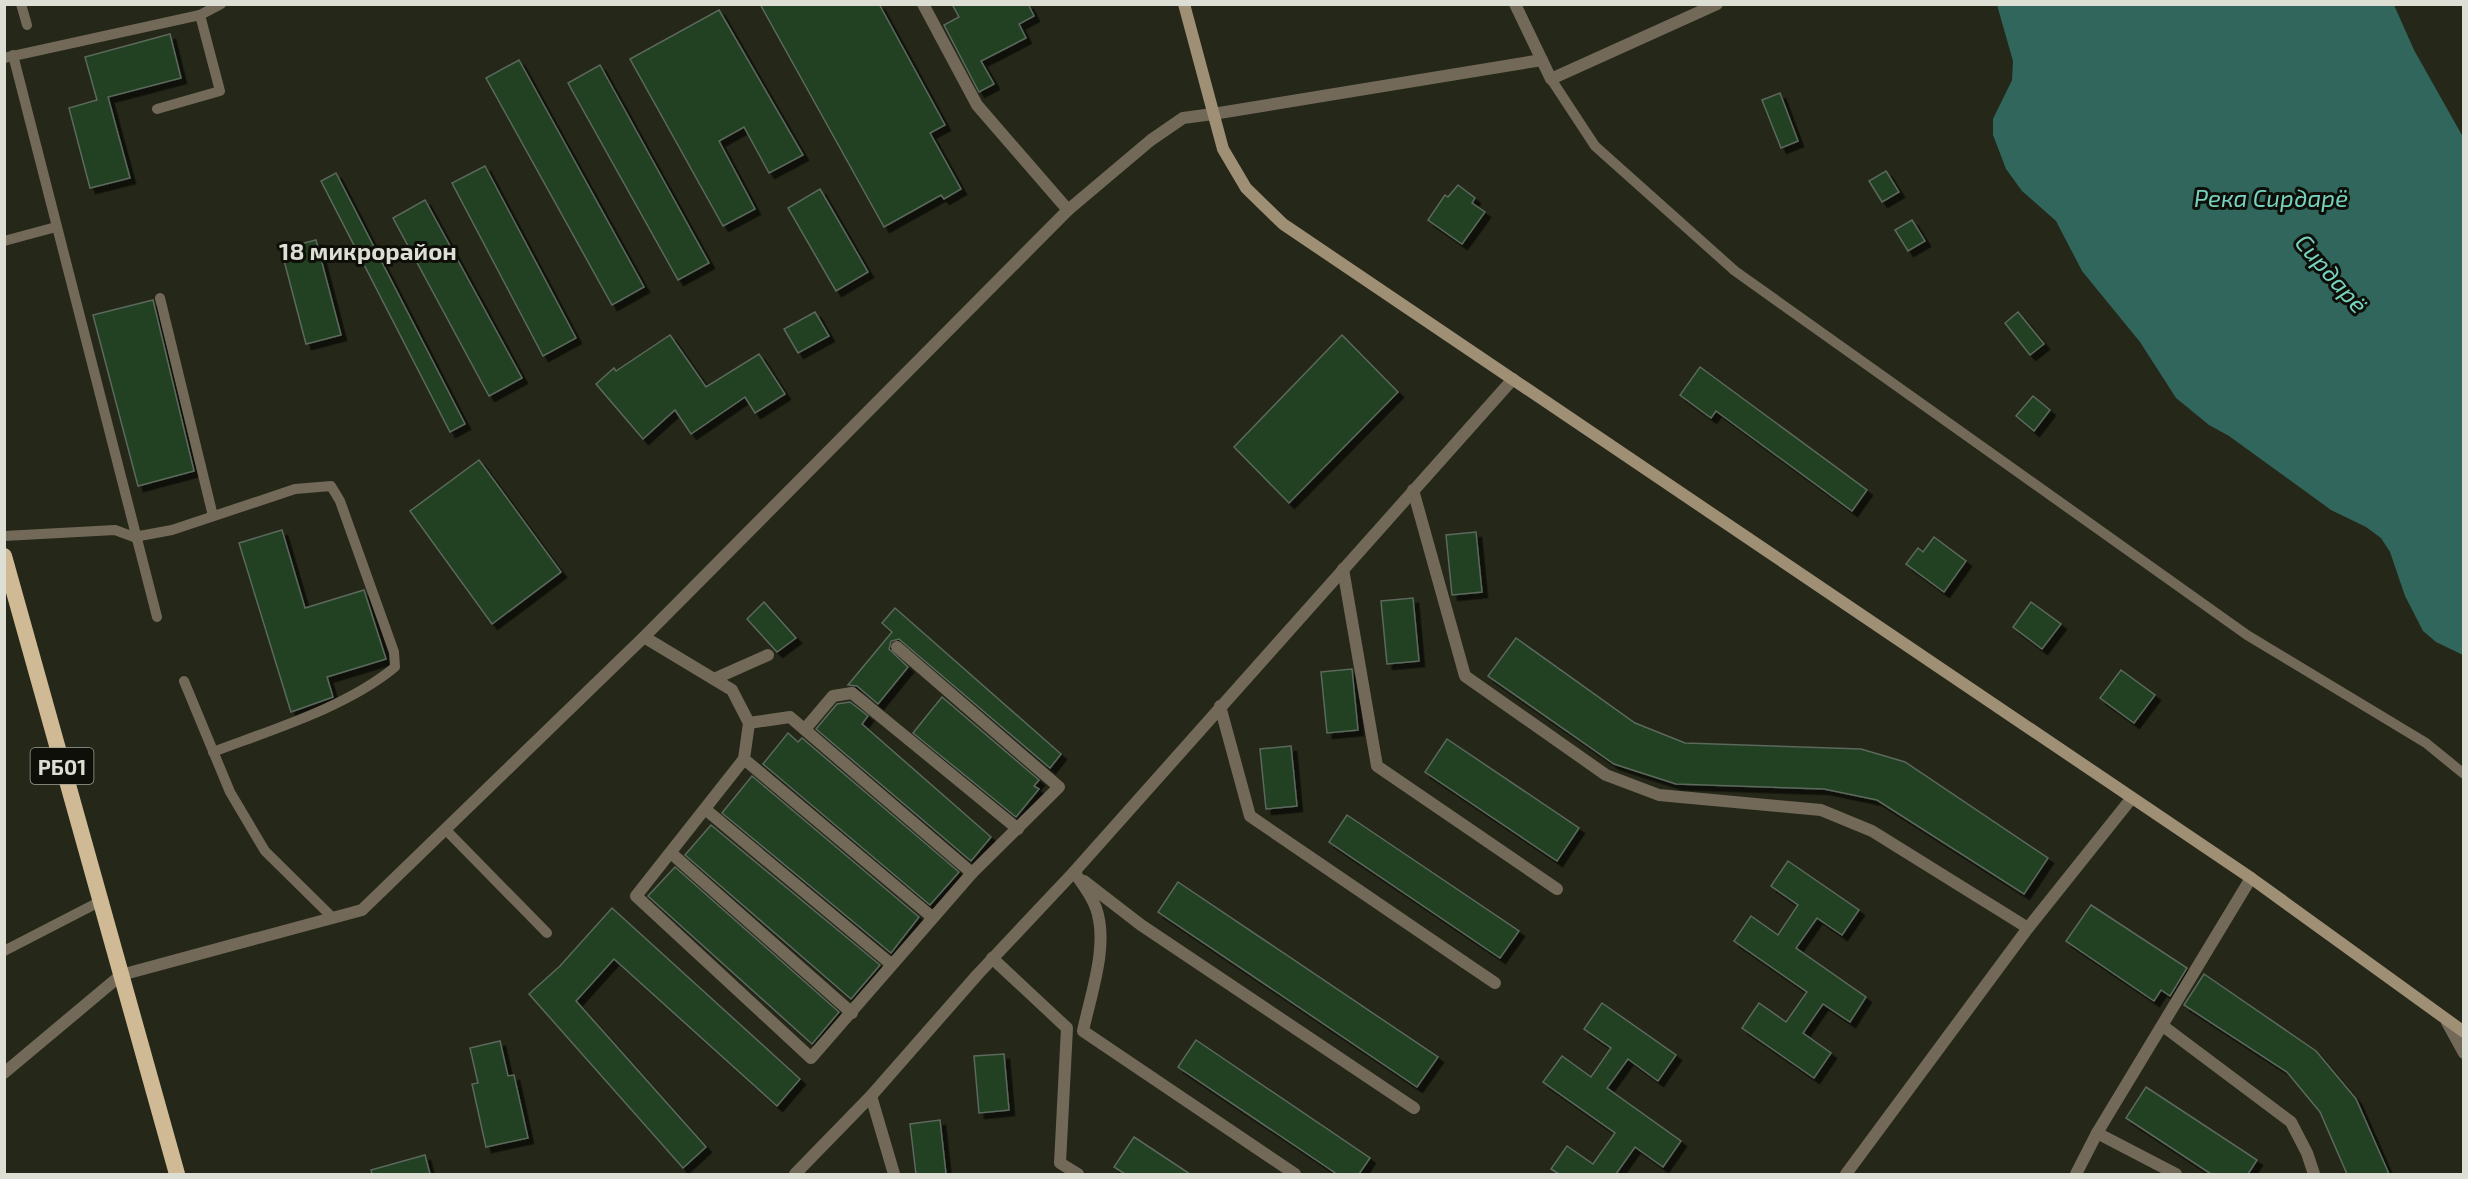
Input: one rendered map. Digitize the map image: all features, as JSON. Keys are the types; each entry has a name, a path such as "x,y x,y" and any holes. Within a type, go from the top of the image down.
{"highway":[{"name":"РБ01","path":"4,556 177,1174"}],"main road":[{"path":"1184,4 1223,149 1246,188 1283,224 2252,878 2463,1032"}],"street":[{"path":"923,4 977,105 1068,210"},
{"path":"1515,4 1551,79 1717,4"},
{"path":"4,1073 121,975 362,910 644,637 1068,210 1151,140 1183,118 1542,60"},
{"path":"795,1174 872,1096 992,958 1074,872 1513,379"},
{"path":"1413,490 1465,676 1606,775 1659,795 1821,810 1872,831 2028,928"},
{"path":"1343,569 1377,766 1557,889"},
{"path":"644,637 732,690 749,723 744,759 636,896 811,1058 972,873 1059,787 897,647"},
{"path":"714,679 768,655"},
{"path":"804,729 833,696 852,693 1017,829"},
{"path":"1220,706 1250,816 1494,983"},
{"path":"749,723 790,717 972,873"},
{"path":"744,759 932,917"},
{"path":"1846,1174 2028,928 2132,799"},
{"path":"705,809 891,964"},
{"path":"670,853 852,1012"},
{"path":"1074,872 1141,926 1414,1108"},
{"path":"1074,872 1095,906 1099,921 1097,960 1083,1031 1295,1174"},
{"path":"2076,1174 2097,1133 2252,878"},
{"path":"992,958 1067,1028 1060,1163 1078,1174"},
{"path":"2447,1022 2463,1053"},
{"path":"2163,1026 2291,1122 2307,1153 2314,1174"},
{"path":"872,1096 894,1174"},
{"path":"2097,1133 2176,1174"}],"lane":[{"path":"21,4 27,25"},
{"path":"157,617 134,537 56,227 9,57 200,15 221,4"},
{"path":"157,109 220,91 200,15"},
{"path":"1551,79 1595,146 1735,271 2247,635 2426,743 2463,774"},
{"path":"4,241 56,227"},
{"path":"160,298 213,516"},
{"path":"4,536 115,531 134,537 172,530 295,489 331,486 340,501 394,652 395,667 385,675 324,708 213,752"},
{"path":"184,681 230,792 265,851 333,918"},
{"path":"446,830 547,933"},
{"path":"4,951 99,902"}],"water":[{"name":"Река Сирдарё","path":"1997,5 2394,5 2414,50 2463,137 2463,655 2436,642 2423,631 2405,596 2390,552 2381,538 2366,527 2331,510 2229,436 2209,425 2176,398 2140,342 2082,271 2056,221 2022,191 2006,169 1993,135 1993,119 2012,80 2013,61"}],"building":[{"path":"760,4 879,4 945,125 930,133 961,189 944,199 941,195 884,227"},
{"path":"952,4 1028,4 1034,16 1019,24 1026,38 981,61 994,84 979,92 944,25 959,17"},
{"path":"719,10 803,155 769,173 744,127 719,141 755,209 723,226 630,59"},
{"path":"170,34 181,78 108,97 130,178 90,188 69,108 97,100 85,57"},
{"path":"519,60 644,287 612,305 486,78"},
{"path":"600,65 709,263 678,280 568,83"},
{"path":"1780,93 1798,141 1781,148 1762,100"},
{"path":"485,166 576,338 543,356 452,183"},
{"path":"1886,171 1899,192 1882,202 1869,181"},
{"path":"336,173 465,424 450,432 321,181"},
{"path":"1458,185 1475,198 1472,203 1485,212 1462,244 1428,220 1445,195 1448,197"},
{"path":"820,189 868,272 836,291 788,208"},
{"path":"425,200 522,378 489,396 393,218"},
{"path":"1912,220 1925,241 1908,251 1895,230"},
{"path":"316,240 341,335 306,344 281,249"},
{"path":"153,300 194,471 138,486 93,315"},
{"path":"815,312 829,336 798,353 784,329"},
{"path":"2018,312 2044,344 2030,355 2005,323"},
{"path":"670,335 706,387 759,354 785,394 755,413 745,397 691,434 675,410 643,439 596,384 614,368 616,371"},
{"path":"1342,335 1398,392 1289,503 1234,447"},
{"path":"1700,367 1867,490 1852,511 1716,411 1711,418 1680,395"},
{"path":"2033,396 2050,410 2034,431 2016,416"},
{"path":"479,460 561,572 492,624 410,511"},
{"path":"282,530 305,608 364,590 386,659 327,677 333,697 291,712 239,543"},
{"path":"1476,532 1482,592 1452,595 1446,535"},
{"path":"1934,537 1966,561 1944,592 1906,564 1918,548 1923,552"},
{"path":"1413,598 1419,661 1387,664 1381,601"},
{"path":"764,602 796,638 777,652 747,619"},
{"path":"2031,602 2061,624 2042,649 2013,627"},
{"path":"895,608 1061,754 1050,768 899,639 891,641 889,649 908,667 878,704 857,686 848,685 892,632 882,623"},
{"path":"1516,638 1635,723 1685,743 1861,749 1905,762 2048,858 2024,894 1877,800 1824,789 1676,784 1614,764 1488,676"},
{"path":"1352,669 1358,730 1327,733 1321,672"},
{"path":"2121,670 2155,695 2134,723 2100,698"},
{"path":"942,697 1039,780 1034,786 1039,789 1016,817 913,733"},
{"path":"850,702 868,716 862,724 991,837 971,861 816,729 837,704"},
{"path":"788,733 798,742 802,738 959,872 930,905 763,764"},
{"path":"1447,739 1579,828 1557,861 1425,772"},
{"path":"1291,746 1297,806 1266,809 1260,749"},
{"path":"752,776 919,917 891,953 722,813"},
{"path":"1347,815 1519,931 1500,958 1329,842"},
{"path":"711,825 880,965 851,999 685,855"},
{"path":"1788,861 1859,910 1842,935 1817,918 1796,948 1866,997 1850,1022 1823,1004 1803,1033 1831,1053 1814,1078 1742,1028 1759,1003 1786,1022 1807,992 1734,941 1751,916 1778,935 1798,905 1771,886"},
{"path":"675,867 839,1012 812,1044 648,896"},
{"path":"1178,882 1438,1057 1417,1087 1158,912"},
{"path":"2091,905 2187,968 2170,996 2161,990 2154,1001 2066,941"},
{"path":"612,908 800,1079 777,1106 614,959 576,1001 706,1147 683,1168 529,994 560,966"},
{"path":"2204,974 2316,1051 2356,1099 2389,1174 2347,1174 2320,1112 2287,1072 2184,1005"},
{"path":"1602,1003 1676,1055 1658,1081 1628,1059 1607,1088 1681,1141 1663,1167 1635,1147 1616,1174 1559,1174 1551,1169 1567,1146 1593,1164 1615,1133 1543,1082 1562,1056 1591,1077 1611,1048 1584,1029"},
{"path":"1196,1040 1370,1158 1359,1174 1337,1174 1178,1067"},
{"path":"500,1041 508,1076 514,1075 528,1138 486,1147 472,1084 478,1083 470,1048"},
{"path":"1004,1054 1009,1110 979,1113 974,1056"},
{"path":"2146,1087 2257,1160 2248,1174 2211,1174 2126,1118"},
{"path":"940,1120 946,1174 916,1174 910,1124"},
{"path":"1134,1137 1190,1174 1125,1174 1114,1167"},
{"path":"425,1155 430,1174 372,1174 371,1170"}],"district":[{"name":"18 микрорайон","path":"368,250"}],"water label":[{"name":"Сирдарё","path":"2332,273"}]}
